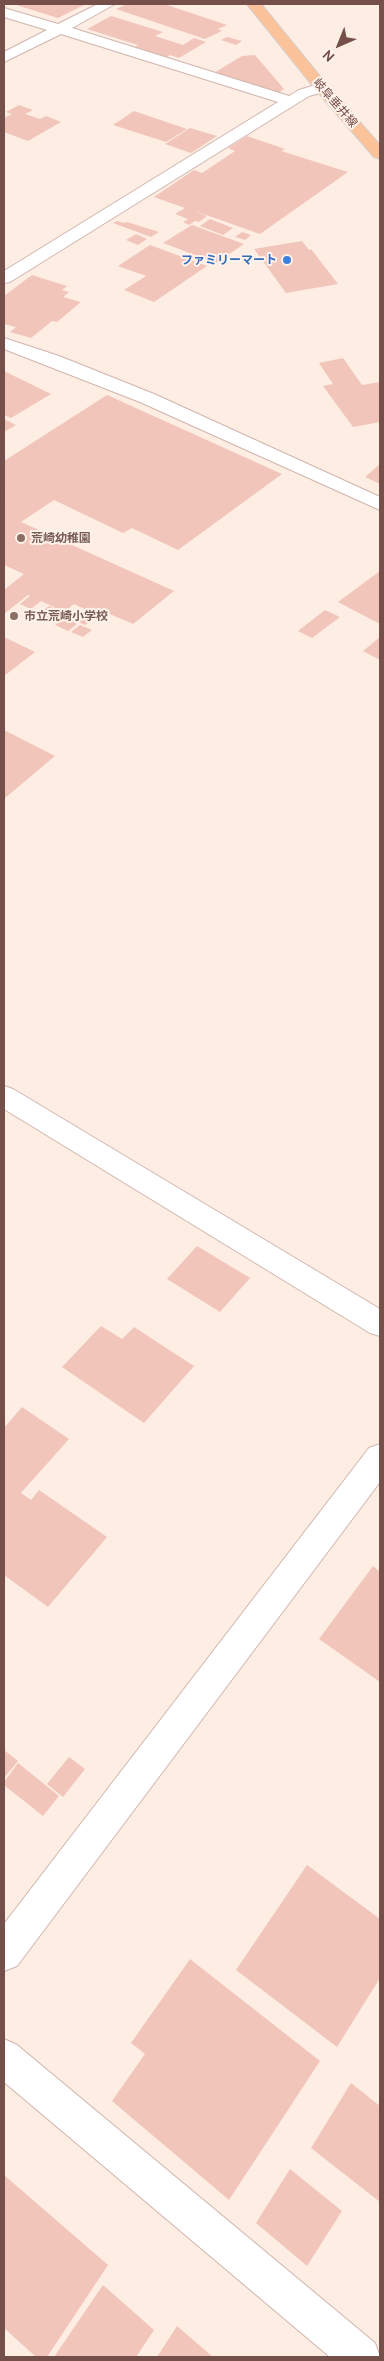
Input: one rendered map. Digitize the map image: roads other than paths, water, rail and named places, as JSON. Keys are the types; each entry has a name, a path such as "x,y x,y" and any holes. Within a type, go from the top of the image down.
{"main road":[{"name":"岐阜垂井線","path":"254,4 322,88 380,154"}],"street":[{"path":"4,58 108,4"},
{"path":"4,12 290,101"},
{"path":"4,278 290,101 304,93 322,88"},
{"path":"4,343 57,360 110,382 380,504"},
{"path":"4,1096 380,1324"},
{"path":"4,1954 380,1458"},
{"path":"4,2058 361,2357"}],"place":[{"name":"ファミリーマート","path":"287,260"},
{"name":"荒崎幼稚園","path":"21,538"},
{"name":"市立荒崎小学校","path":"14,616"}]}
